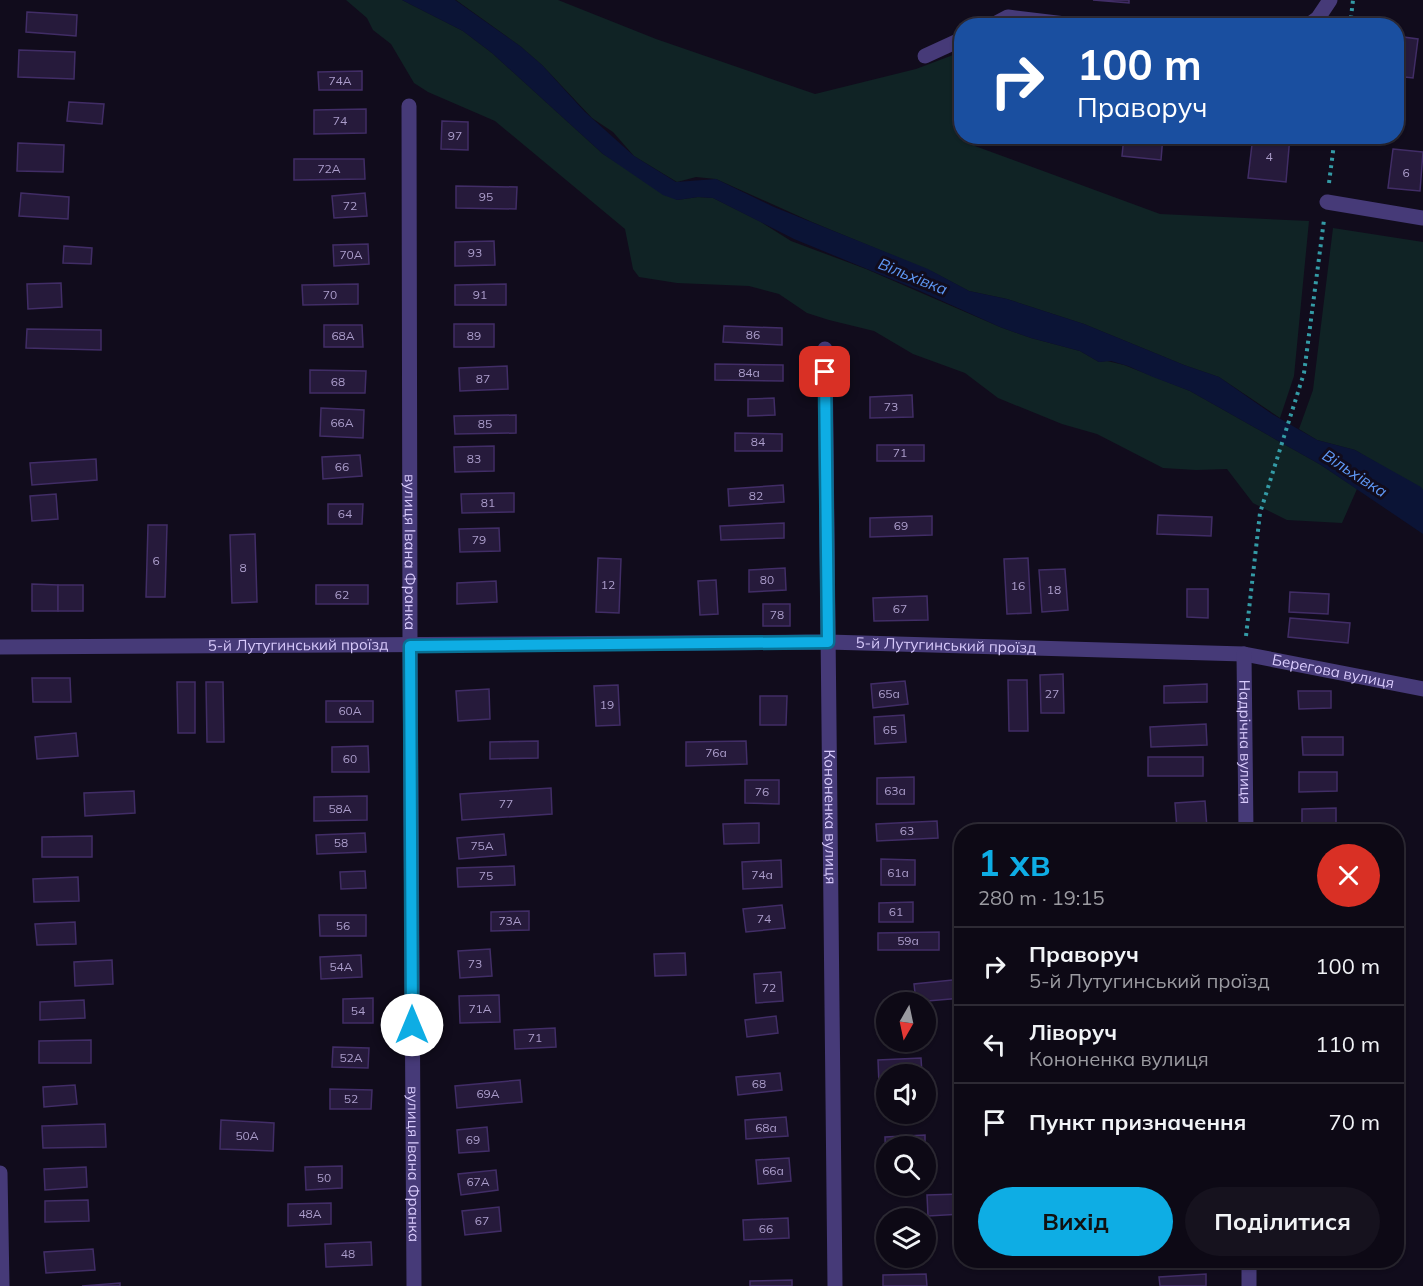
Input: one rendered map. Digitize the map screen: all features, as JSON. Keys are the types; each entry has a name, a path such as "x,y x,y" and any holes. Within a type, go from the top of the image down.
{"street":[{"path":"1318,18 1330,0"},
{"path":"925,56 954,43"},
{"name":"вулиця Івана Франка","path":"408,106 414,1286"},
{"path":"1327,202 1423,218"},
{"name":"Кононенка вулиця","path":"825,349 835,1286"},
{"name":"5-й Лутугинський проїзд","path":"0,647 828,642 1244,654"},
{"name":"Берегова вулиця","path":"1244,654 1423,688"},
{"name":"Надрічна вулиця","path":"1244,654 1246,824"},
{"path":"0,1173 2,1286"},
{"path":"1249,1268 1249,1286"}],"path":[{"path":"1351,18 1353,0"},
{"path":"1244,654 1260,513 1304,373 1334,144"}],"green space":[{"path":"346,0 402,0 463,31 492,53 603,154 677,200 698,197 713,198 761,222 791,241 866,269 1000,327 1080,351 1099,362 1107,361 1124,365 1190,391 1321,465 1357,489 1342,523 1287,520 1253,503 1227,469 1163,468 1097,434 1062,424 998,398 965,373 913,354 874,331 807,313 779,294 749,286 677,283 639,277 633,269 625,229 495,121 428,92 414,83 391,44 373,30 367,18"},
{"path":"456,0 558,0 656,39 815,94 916,69 954,55 954,144 976,144 975,146 1160,214 1309,221 1294,376 1280,418 1219,377 1084,324 1007,299 969,291 933,272 716,179 696,177 677,182 634,156 613,132 592,118 542,65 520,46"},
{"path":"1333,228 1423,242 1423,490 1355,450 1317,440 1299,429 1313,390"}],"water":[{"name":"Вільхівка","path":"402,0 455,0 520,46 542,65 585,112 634,156 676,182 716,179 774,207 928,269 969,291 1007,299 1084,324 1219,377 1272,414 1317,440 1355,450 1421,487 1423,490 1423,534 1321,465 1190,391 1128,366 1111,361 1099,362 1080,351 1000,327 918,290 794,239 713,198 698,197 677,200 663,195 603,154 492,53 463,31"}],"building":[{"path":"1093,0 1129,0 1129,3"},
{"path":"27,12 77,15 76,36 26,32"},
{"path":"1404,37 1418,39 1413,78 1404,77"},
{"path":"19,50 75,52 74,79 18,77"},
{"path":"362,71 362,90 319,90 318,72"},
{"path":"69,102 104,104 102,124 67,121"},
{"path":"366,109 366,133 314,134 314,110"},
{"path":"442,121 468,122 468,150 441,149"},
{"path":"18,143 64,145 63,172 17,171"},
{"path":"1123,144 1162,144 1161,160 1122,156"},
{"path":"1252,144 1289,144 1286,182 1248,178"},
{"path":"1393,149 1423,152 1420,191 1388,188"},
{"path":"294,159 364,159 365,179 294,180"},
{"path":"456,186 517,187 516,209 456,208"},
{"path":"21,193 69,197 68,219 19,216"},
{"path":"365,193 367,216 334,218 332,196"},
{"path":"494,241 495,265 455,266 455,242"},
{"path":"368,244 369,264 334,266 333,245"},
{"path":"64,246 92,248 91,264 63,263"},
{"path":"61,283 62,307 28,309 27,284"},
{"path":"358,284 358,304 303,305 302,285"},
{"path":"506,284 506,305 455,305 455,285"},
{"path":"454,324 494,324 494,347 454,347"},
{"path":"324,325 362,325 363,347 324,347"},
{"path":"724,326 782,328 782,345 723,342"},
{"path":"27,329 101,330 101,350 26,348"},
{"path":"715,364 783,365 783,381 715,380"},
{"path":"507,366 508,389 460,391 459,368"},
{"path":"310,370 366,371 365,393 310,393"},
{"path":"912,395 913,417 870,418 870,397"},
{"path":"774,398 775,415 748,416 748,399"},
{"path":"321,408 364,410 363,438 320,436"},
{"path":"516,415 516,433 455,434 454,416"},
{"path":"735,433 782,434 782,451 735,451"},
{"path":"877,445 924,445 924,461 877,461"},
{"path":"494,446 494,471 455,472 454,447"},
{"path":"360,455 362,476 323,479 322,457"},
{"path":"96,459 97,480 32,485 30,463"},
{"path":"783,485 784,502 729,506 728,489"},
{"path":"514,493 514,512 462,513 461,494"},
{"path":"56,494 58,519 32,521 30,496"},
{"path":"328,504 363,504 362,524 328,524"},
{"path":"1158,515 1212,517 1211,536 1157,534"},
{"path":"932,516 932,535 870,537 870,518"},
{"path":"784,523 784,538 721,540 720,526"},
{"path":"148,525 167,525 165,597 146,597"},
{"path":"499,528 500,551 460,552 459,529"},
{"path":"255,534 257,602 232,603 230,535"},
{"path":"598,558 621,559 619,613 596,612"},
{"path":"1028,558 1031,613 1007,614 1004,559"},
{"path":"785,568 786,590 749,592 749,570"},
{"path":"1065,569 1068,610 1042,612 1039,570"},
{"path":"716,580 718,614 700,615 698,581"},
{"path":"496,581 497,602 457,604 457,583"},
{"path":"32,584 58,585 58,611 32,611"},
{"path":"58,585 83,585 83,611 58,611"},
{"path":"316,585 368,585 368,604 316,604"},
{"path":"1187,589 1208,589 1208,618 1187,617"},
{"path":"1290,592 1329,594 1328,614 1289,612"},
{"path":"927,596 928,620 874,621 873,598"},
{"path":"763,604 790,604 790,626 763,626"},
{"path":"1290,618 1350,623 1348,643 1288,637"},
{"path":"1063,674 1064,713 1041,713 1040,675"},
{"path":"32,678 70,678 71,702 33,702"},
{"path":"1008,680 1027,680 1028,731 1009,731"},
{"path":"905,681 908,704 873,708 871,684"},
{"path":"177,682 195,682 195,733 178,733"},
{"path":"206,682 223,682 224,742 207,742"},
{"path":"1207,684 1207,702 1164,703 1164,686"},
{"path":"618,685 620,725 596,726 594,686"},
{"path":"489,689 490,719 458,721 456,691"},
{"path":"1298,691 1331,691 1331,708 1299,709"},
{"path":"760,696 787,696 786,725 760,725"},
{"path":"326,701 373,701 373,722 326,722"},
{"path":"904,715 906,742 875,744 874,717"},
{"path":"1206,724 1207,745 1151,747 1150,727"},
{"path":"76,733 78,756 37,759 35,737"},
{"path":"1302,737 1343,737 1343,755 1303,755"},
{"path":"538,741 538,758 490,759 490,742"},
{"path":"746,741 747,764 686,766 686,742"},
{"path":"368,746 369,772 332,772 332,747"},
{"path":"1148,757 1203,757 1203,776 1148,776"},
{"path":"1299,772 1337,772 1337,791 1299,792"},
{"path":"914,777 914,804 877,804 877,778"},
{"path":"745,780 779,780 779,804 745,803"},
{"path":"551,788 552,814 462,820 460,794"},
{"path":"134,791 135,813 85,816 84,793"},
{"path":"367,796 367,820 314,821 314,797"},
{"path":"1205,801 1207,824 1177,824 1175,803"},
{"path":"1336,808 1336,824 1302,824 1302,809"},
{"path":"937,821 938,838 877,841 876,824"},
{"path":"759,823 759,843 724,844 723,824"},
{"path":"365,833 366,852 317,854 316,835"},
{"path":"504,834 506,855 459,859 457,838"},
{"path":"92,836 92,857 42,857 42,837"},
{"path":"881,859 915,860 915,885 881,885"},
{"path":"781,860 782,887 743,889 742,862"},
{"path":"514,866 515,885 458,887 457,868"},
{"path":"365,871 366,888 341,889 340,872"},
{"path":"78,877 79,901 34,902 33,879"},
{"path":"913,902 913,922 879,922 879,903"},
{"path":"782,905 785,928 746,932 743,909"},
{"path":"529,911 529,930 491,931 491,912"},
{"path":"319,915 366,915 366,936 320,936"},
{"path":"75,922 76,944 37,945 35,924"},
{"path":"939,932 939,950 878,950 878,933"},
{"path":"490,949 492,976 460,978 458,951"},
{"path":"685,953 686,975 655,976 654,954"},
{"path":"361,955 362,977 321,979 320,957"},
{"path":"112,960 113,984 75,986 74,962"},
{"path":"781,972 783,1001 756,1003 754,974"},
{"path":"954,980 954,999 936,1000 936,992 915,992 914,984"},
{"path":"499,995 500,1022 460,1023 459,996"},
{"path":"373,998 373,1023 343,1023 343,999"},
{"path":"84,1000 85,1018 40,1020 40,1002"},
{"path":"776,1016 778,1033 747,1037 745,1020"},
{"path":"555,1028 556,1047 515,1049 514,1030"},
{"path":"91,1040 91,1063 39,1063 39,1041"},
{"path":"333,1047 369,1048 368,1068 332,1067"},
{"path":"921,1058 921,1064 878,1064 878,1060"},
{"path":"780,1073 782,1090 738,1095 736,1077"},
{"path":"520,1080 522,1102 457,1108 455,1086"},
{"path":"75,1085 77,1104 44,1107 43,1087"},
{"path":"330,1089 372,1090 371,1109 330,1109"},
{"path":"786,1117 788,1136 746,1139 745,1120"},
{"path":"221,1120 274,1123 273,1151 220,1149"},
{"path":"105,1124 106,1147 43,1148 42,1126"},
{"path":"487,1127 489,1151 459,1153 457,1130"},
{"path":"789,1158 791,1181 758,1184 756,1160"},
{"path":"342,1166 342,1188 306,1190 305,1167"},
{"path":"86,1167 87,1187 45,1190 44,1169"},
{"path":"496,1170 498,1190 461,1195 458,1174"},
{"path":"954,1194 954,1214 936,1216 936,1208 928,1208 927,1196"},
{"path":"88,1200 89,1221 45,1222 45,1201"},
{"path":"331,1203 331,1224 288,1226 288,1204"},
{"path":"499,1207 501,1231 465,1235 462,1211"},
{"path":"788,1218 789,1238 744,1240 743,1220"},
{"path":"371,1242 372,1265 326,1267 325,1244"},
{"path":"93,1249 95,1270 46,1273 44,1252"},
{"path":"926,1274 927,1286 883,1286 883,1275"},
{"path":"1206,1274 1206,1286 1160,1286 1159,1277"},
{"path":"792,1280 792,1286 750,1286 750,1281"},
{"path":"120,1283 120,1286 82,1286"}],"route":[{"path":"412,1025 410,646 828,642 825,372"}]}
